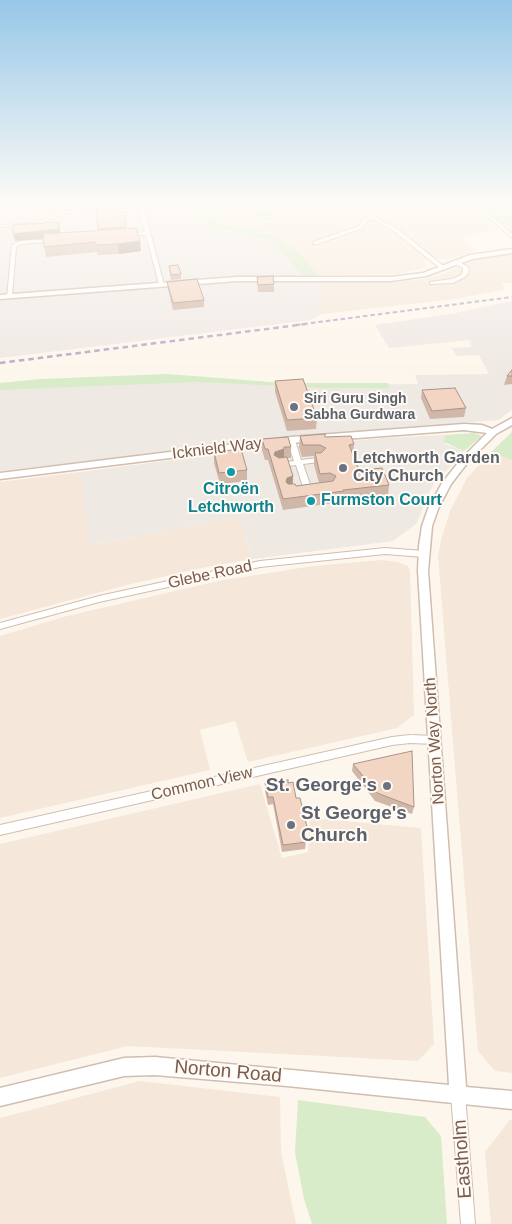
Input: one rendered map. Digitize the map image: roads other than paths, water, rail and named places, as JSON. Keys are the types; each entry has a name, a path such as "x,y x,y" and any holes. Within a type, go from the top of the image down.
{"street":[{"path":"9,296 13,260"},
{"path":"155,260 162,284"},
{"path":"433,260 443,268"},
{"path":"0,297 236,278 391,279 424,276 463,260"},
{"path":"432,283 453,280 463,276 466,272 465,268 456,262"},
{"name":"Norton Way North","path":"458,1094 423,571 424,554 427,526 440,494 455,471 493,432 512,421"},
{"name":"Icknield Way","path":"0,476 291,440 464,427 482,428 493,432"},
{"path":"291,440 307,490"},
{"path":"280,464 319,460"},
{"name":"Glebe Road","path":"0,626 99,599 260,564 385,551 424,554"},
{"name":"Common View","path":"0,830 392,741 410,739 434,740"},
{"name":"Norton Road","path":"0,1097 124,1067 155,1066 287,1076 512,1100"},
{"name":"Eastholm","path":"458,1094 468,1224"}],"railway":[{"path":"296,325 512,297"},
{"path":"0,363 306,324"}],"place":[{"name":"Siri Guru Singh Sabha Gurdwara","path":"294,407"},
{"name":"Letchworth Garden City Church","path":"343,468"},
{"name":"Citroën Letchworth","path":"231,472"},
{"name":"Furmston Court","path":"311,501"},
{"name":"St. George's","path":"387,786"},
{"name":"St George's Church","path":"291,825"}]}
